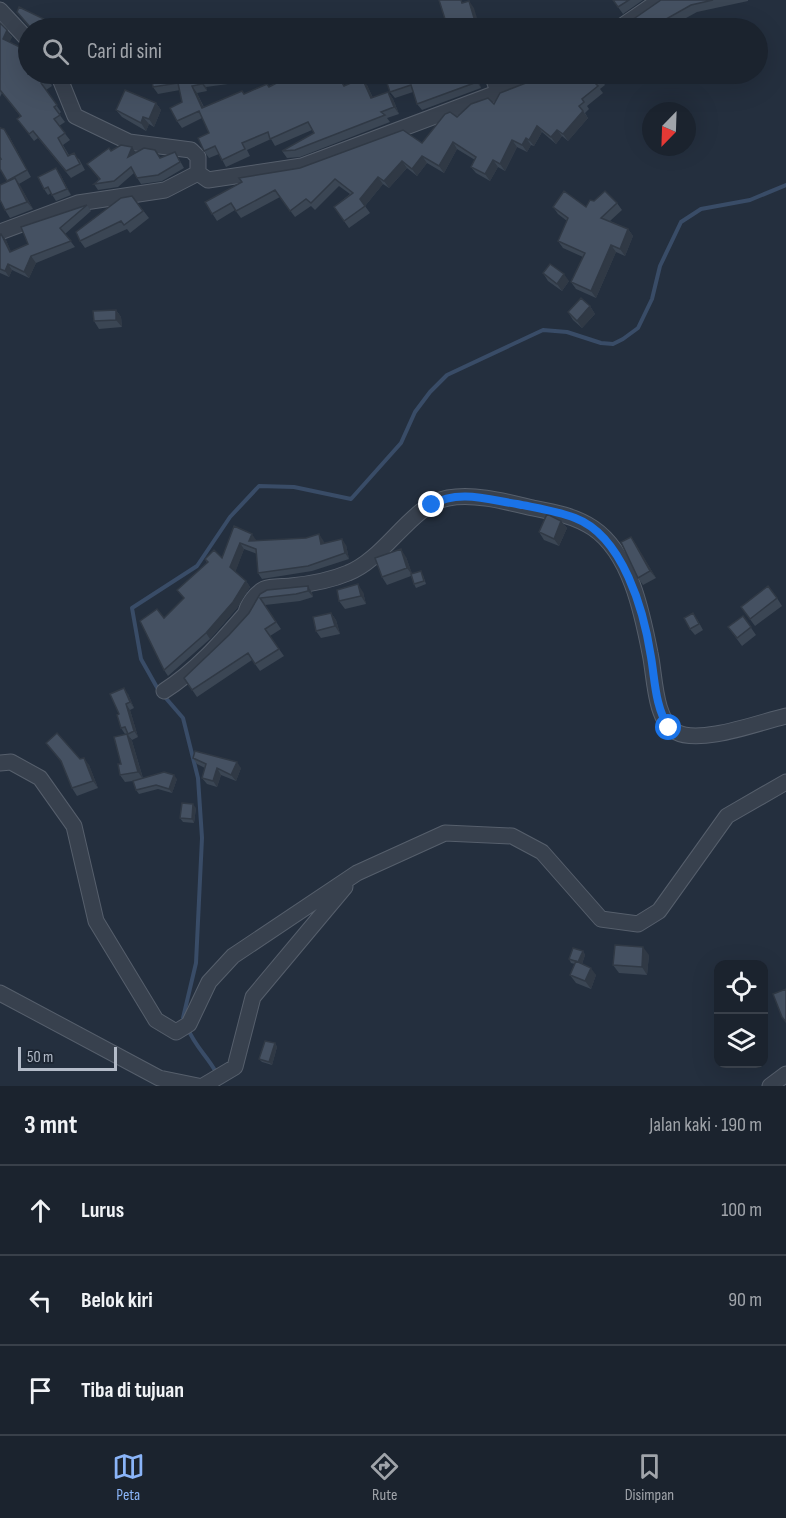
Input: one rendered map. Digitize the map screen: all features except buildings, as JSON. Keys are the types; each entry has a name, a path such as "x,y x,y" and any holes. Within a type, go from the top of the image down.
{"street":[{"path":"634,18 660,0"},
{"path":"0,10 18,29"},
{"path":"61,84 75,116 129,142 191,150 198,157 198,173"},
{"path":"495,84 498,92"},
{"path":"198,173 208,180 303,166 520,84"},
{"path":"0,232 78,203 165,190 198,173"},
{"path":"164,691 187,676 205,660 246,613 247,606 264,589 327,582 362,568 423,512 441,500 462,496 530,507 575,518 606,539 618,556 637,599 650,653 657,699 665,722 675,732 693,737 712,735 786,716"},
{"path":"0,763 11,762 40,778 74,826 96,921 156,1020 176,1032 189,1024 209,982 233,956 357,873 445,833 512,836 542,852 601,919 638,924 659,911 727,816 786,782"},
{"path":"203,1086 235,1067 253,997 357,873"},
{"path":"0,993 159,1078 198,1086"},
{"path":"770,1086 786,1074"}],"waterway":[{"path":"159,691 141,659 132,608 197,566 230,517 259,486 294,487 351,499 401,443 415,412 447,375 543,330 567,332 601,343 613,344 623,339 638,328 652,299 660,266 681,222 701,209 750,200 786,185"},
{"path":"164,696 183,718 198,778 202,838 196,963 183,1018 185,1022"},
{"path":"188,1029 216,1072"}],"route":[{"path":"432,505 441,500 462,496 530,507 575,518 593,528 606,539 618,556 637,599 650,653 657,699 669,728"}]}
